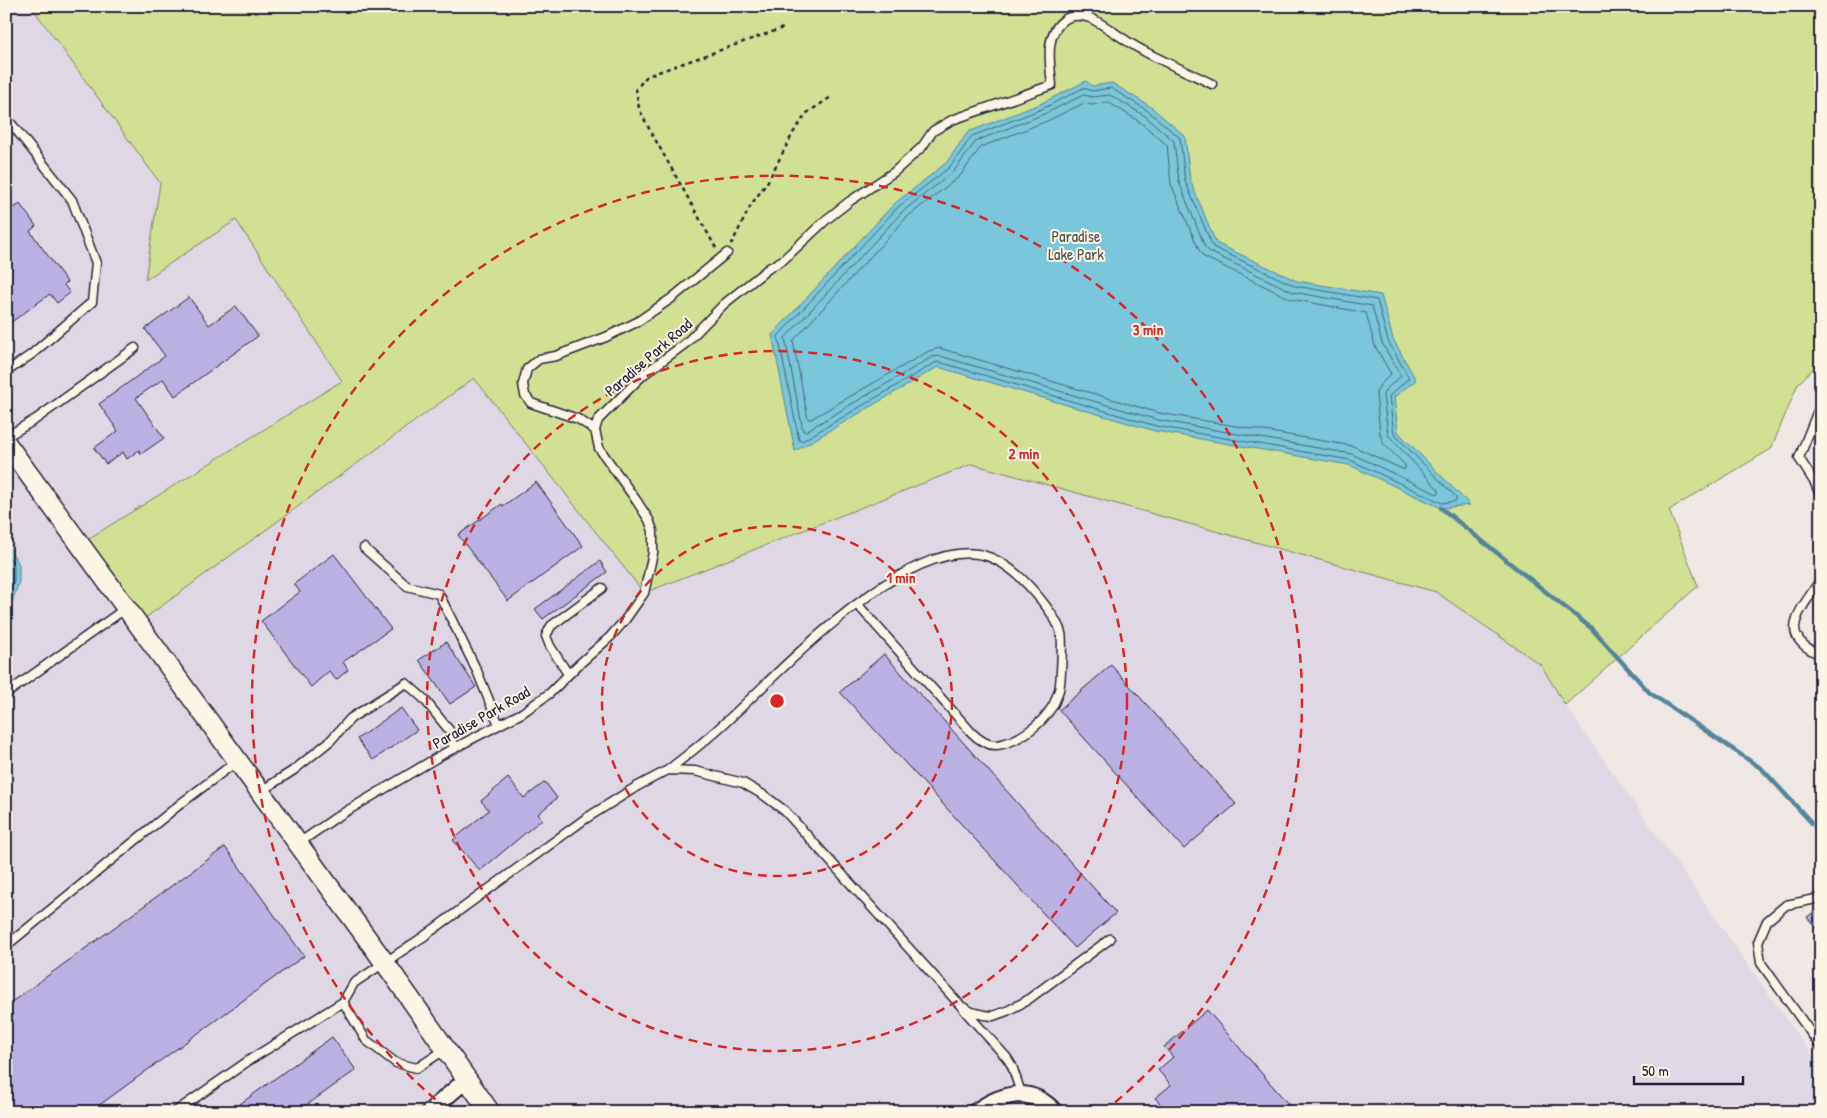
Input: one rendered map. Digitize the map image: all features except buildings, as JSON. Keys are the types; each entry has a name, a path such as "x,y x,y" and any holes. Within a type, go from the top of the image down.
{"street":[{"path":"6,444 384,963 490,1112"},
{"path":"429,1112 467,1080"},
{"path":"975,1112 987,1103 1021,1093 1042,1100 1055,1112"}],"lane":[{"name":"Paradise Park Road","path":"297,844 335,818 454,749 522,713 550,693 568,674 610,637 644,593 653,553 653,531 649,520 599,448 595,430 598,420 643,376 686,343 724,304 769,268 783,260 827,219 850,201 894,172 922,147 933,131 952,120 1052,85 1050,52 1053,32 1057,25 1068,17 1088,17 1143,51 1212,84"},
{"path":"6,117 72,200 96,264 92,302 32,354 6,372"},
{"path":"595,430 564,413 531,403 522,384 527,369 539,360 556,356 606,337 637,322 672,298 724,255"},
{"path":"6,437 36,419 135,348"},
{"path":"1821,403 1799,458 1821,497"},
{"path":"364,548 407,586 439,594 477,671 499,725"},
{"path":"175,1112 251,1059 343,1002 354,983 423,937 585,819 636,787 668,770 728,719 816,636 858,605 892,580 912,568 958,554 983,555 1008,565 1044,602 1061,633 1059,688 1053,706 1041,722 1014,740 996,745 982,742 858,605"},
{"path":"1821,579 1806,599 1798,615 1795,629 1798,640 1808,650 1821,655"},
{"path":"568,674 550,646 546,636 551,626 602,588"},
{"path":"10,691 126,608"},
{"path":"259,792 294,770 330,742 351,718 406,684 424,700 449,730 454,749"},
{"path":"6,946 179,805 237,761"},
{"path":"668,770 695,771 744,783 785,811 1007,1058 1012,1066 1021,1093"},
{"path":"1821,898 1786,905 1767,921 1758,942 1761,964 1821,1047"},
{"path":"960,1006 972,1012 993,1016 1007,1011 1026,1001 1110,939"},
{"path":"343,1002 366,1040 396,1063 417,1068 446,1049"}],"path":[{"path":"724,255 646,122 639,108 636,90 648,76 783,28"},
{"path":"724,255 751,205 768,181 793,133 806,113 830,97"}],"shaded area":[{"path":"6,6 31,6 160,183 145,279 236,220 342,382 80,544 384,445 474,378 645,593 972,464 1436,592 1541,665 1565,705 1821,1068 1821,1112 6,1112"}],"green space":[{"name":"Paradise Lake Park","path":"31,6 1821,6 1821,360 1798,384 1771,449 1669,510 1698,586 1565,705 1541,665 1436,592 972,464 644,593 474,378 137,624 80,544 342,381 236,220 145,280 160,183"}],"water":[{"path":"1086,81 1092,86 1112,83 1151,107 1185,136 1190,180 1216,243 1297,281 1381,295 1393,339 1416,380 1394,397 1398,432 1470,505 1441,508 1349,465 1155,431 938,367 795,451 772,335 894,204 946,163 968,132 1040,104"},
{"path":"6,543 19,564 19,582 11,605 6,604"}],"waterway":[{"path":"1441,508 1591,628 1650,693 1762,769 1821,833"}]}
